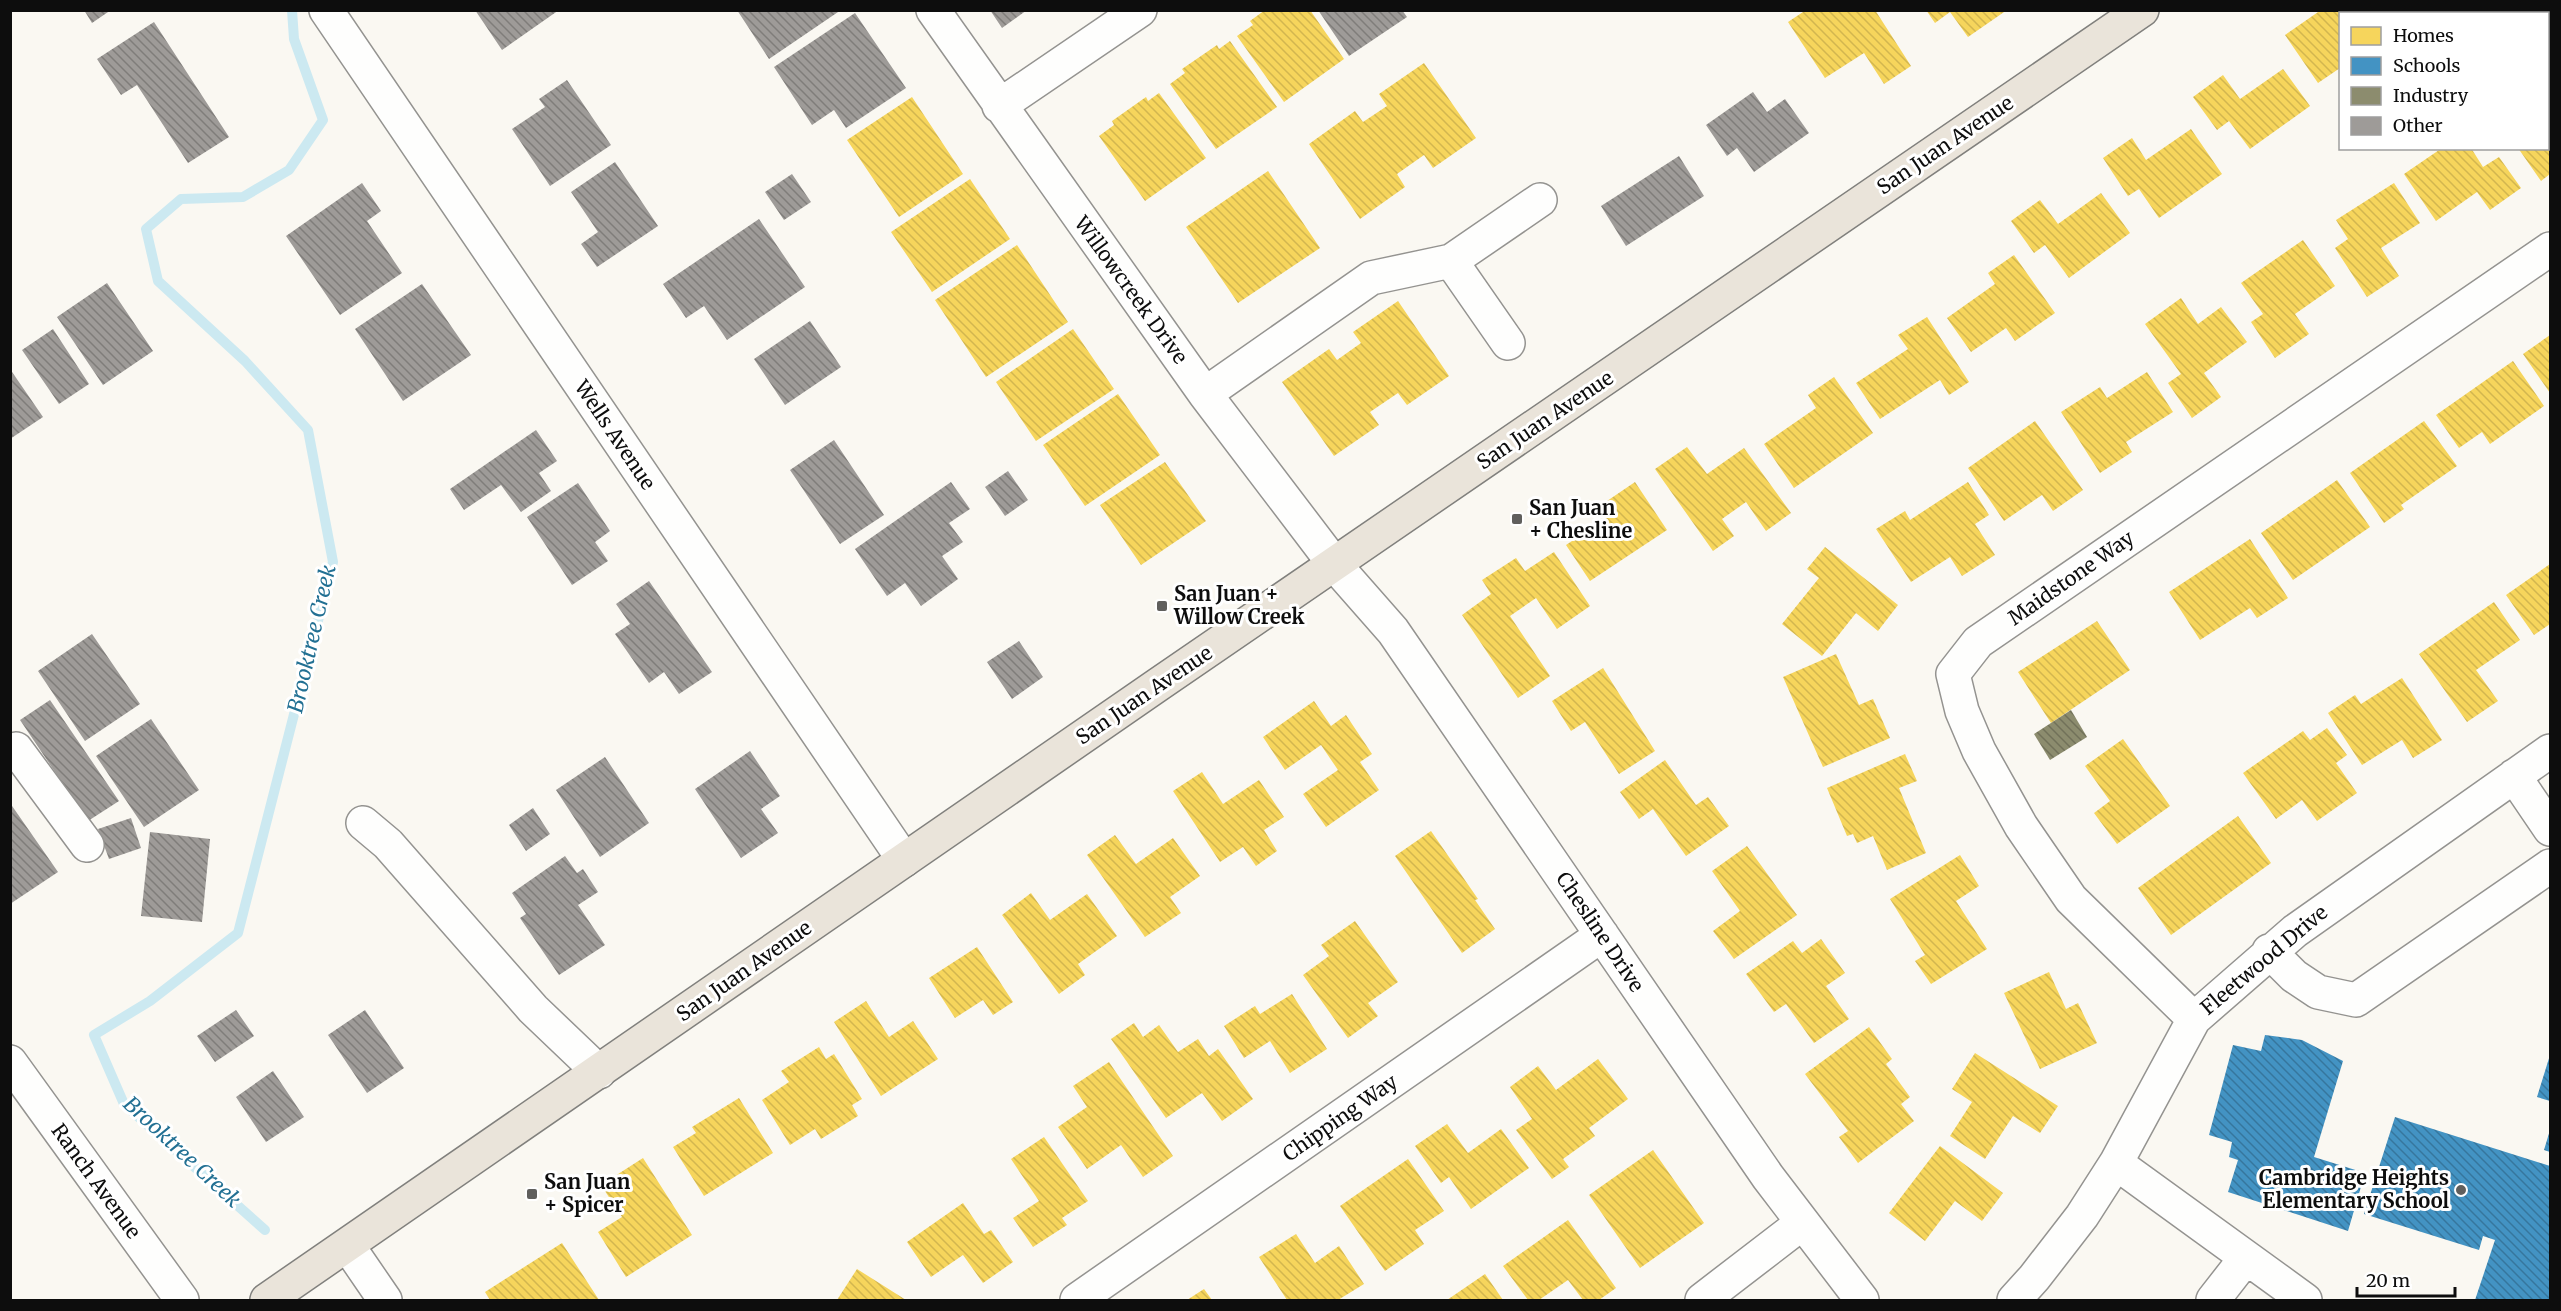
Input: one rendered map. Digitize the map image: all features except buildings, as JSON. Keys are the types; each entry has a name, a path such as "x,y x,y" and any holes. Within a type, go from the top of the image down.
{"main road":[{"name":"San Juan Avenue","path":"267,1300 1335,565 2131,13"}],"street":[{"name":"Wells Avenue","path":"326,10 904,860"},
{"name":"Willowcreek Drive","path":"933,10 1205,394 1335,565"},
{"path":"999,106 1140,10"},
{"path":"1205,394 1371,278 1451,261 1540,200"},
{"name":"Maidstone Way","path":"2194,1019 2071,899 2021,826 1979,751 1962,711 1953,674 1978,642 2550,249"},
{"path":"1451,261 1508,343"},
{"name":"Chesline Drive","path":"1335,565 1393,631 1802,1224 1862,1300"},
{"path":"10,753 16,749 87,845"},
{"name":"Fleetwood Drive","path":"2014,1300 2082,1216 2116,1163 2194,1019 2269,951 2550,751"},
{"path":"2514,776 2550,830"},
{"path":"363,823 402,860 533,1009 599,1072"},
{"path":"2269,951 2294,976 2318,992 2356,1000 2550,866"},
{"name":"Chipping Way","path":"1077,1300 1602,935"},
{"name":"Ranch Avenue","path":"10,1062 182,1300"},
{"path":"2116,1163 2245,1259 2305,1300"},
{"path":"1702,1300 1802,1224"},
{"path":"348,1246 385,1300"},
{"path":"2213,1300 2245,1259"}],"waterway":[{"name":"Brooktree Creek","path":"265,1230 124,1104 94,1035 150,1001 238,933 333,562 308,430 245,361 158,281 146,229 181,199 243,197 289,170 323,120 294,39 292,10"}],"place":[{"name":"San Juan + Chesline","path":"1517,519"},
{"name":"San Juan + Willow Creek","path":"1162,606"},
{"name":"Cambridge Heights Elementary School","path":"2461,1190"},
{"name":"San Juan + Spicer","path":"532,1194"}]}
